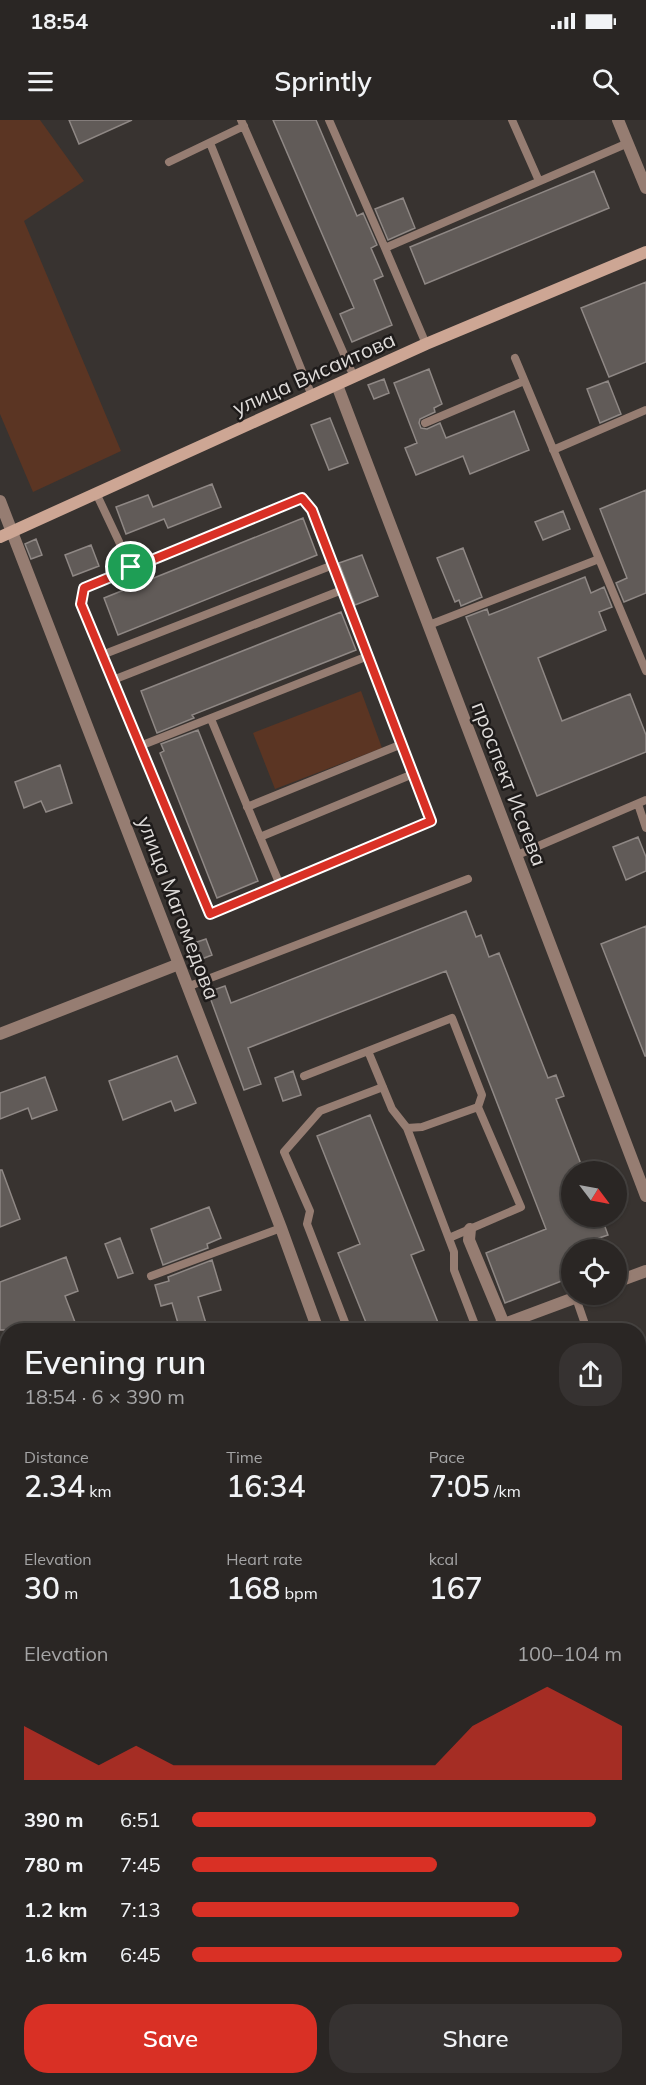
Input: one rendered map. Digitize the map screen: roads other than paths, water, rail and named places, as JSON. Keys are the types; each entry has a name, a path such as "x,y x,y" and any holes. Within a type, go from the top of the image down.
{"main road":[{"name":"улица Висаитова","path":"6,535 426,344 646,252"}],"street":[{"path":"618,120 646,188"},
{"name":"проспект Исаева","path":"337,385 646,1196"},
{"name":"улица Магомедова","path":"0,501 6,535 178,964 315,1323"},
{"path":"0,1034 178,964"},
{"path":"470,1229 469,1240 504,1323"},
{"path":"627,1278 646,1271"},
{"path":"507,1323 561,1303"}],"lane":[{"path":"329,120 426,344"},
{"path":"512,120 539,181"},
{"path":"169,162 210,143 243,123 354,377"},
{"path":"210,143 312,396"},
{"path":"385,248 628,143"},
{"path":"515,358 646,671"},
{"path":"425,423 524,381"},
{"path":"553,450 646,410"},
{"path":"96,493 131,567"},
{"path":"302,498 312,510 431,821 210,914 81,604 84,588 131,567 302,498"},
{"path":"429,625 599,559"},
{"path":"102,655 333,565"},
{"path":"112,680 342,590"},
{"path":"636,648 646,644"},
{"path":"140,747 368,656"},
{"path":"211,719 280,885"},
{"path":"247,807 402,744"},
{"path":"260,837 413,774"},
{"path":"515,856 642,802 646,828"},
{"path":"187,987 468,879"},
{"path":"304,1076 452,1018 482,1095 478,1107 521,1207 449,1238"},
{"path":"368,1051 392,1109 407,1128 454,1252 454,1270 474,1323"},
{"path":"345,1323 307,1224 310,1211 284,1152 320,1111 383,1087"},
{"path":"407,1128 422,1127 478,1107"},
{"path":"151,1276 281,1228"},
{"path":"582,1305 586,1323"}]}
